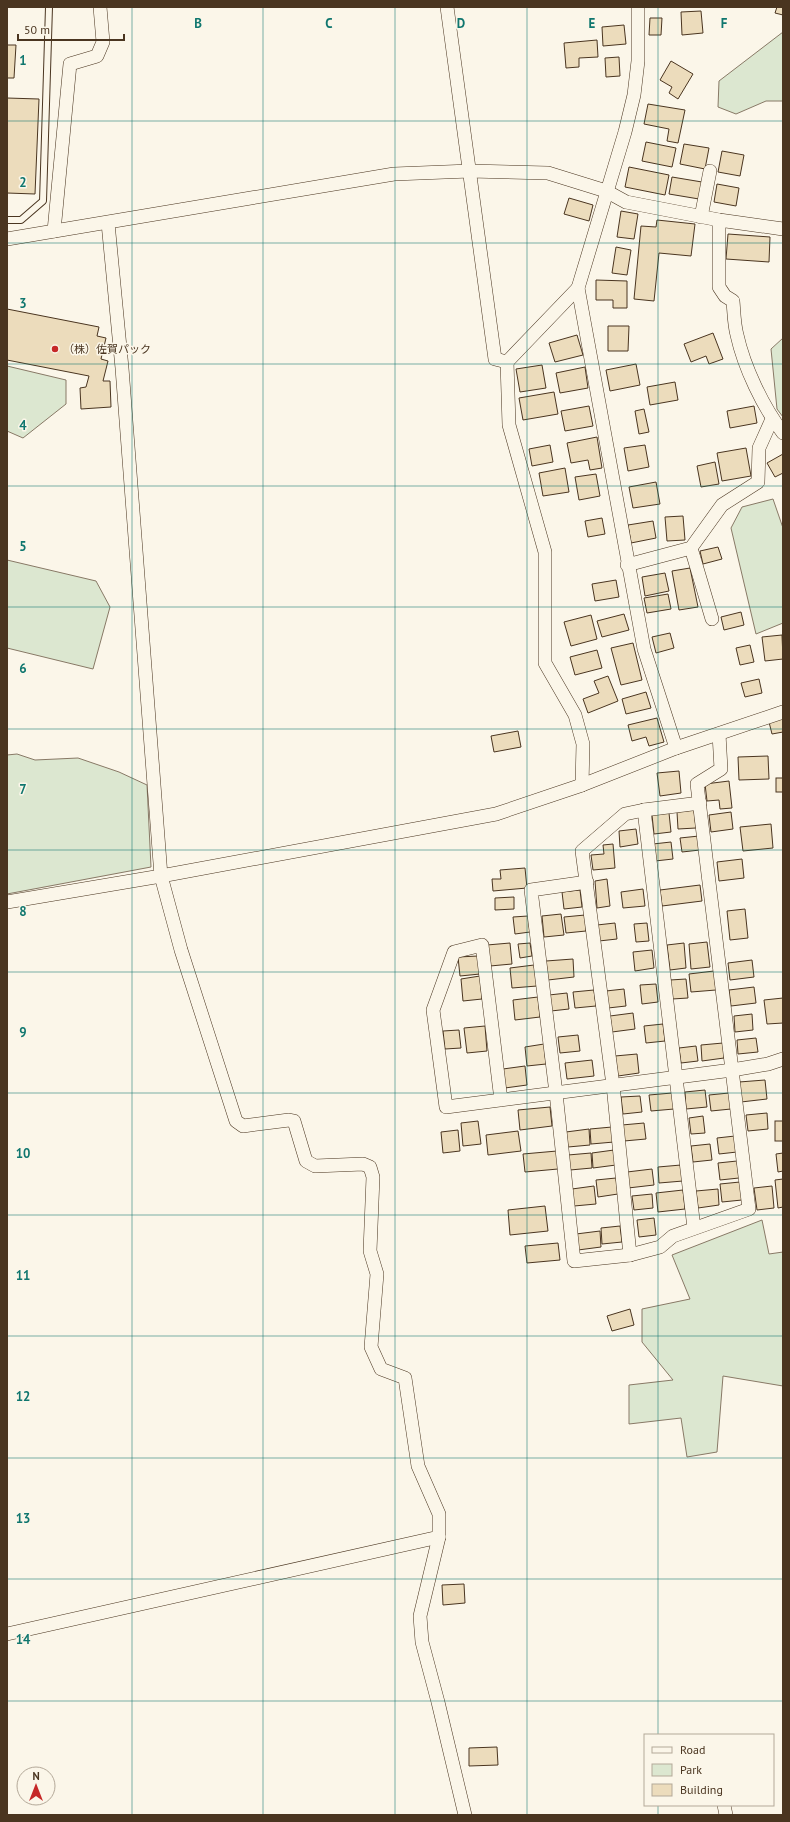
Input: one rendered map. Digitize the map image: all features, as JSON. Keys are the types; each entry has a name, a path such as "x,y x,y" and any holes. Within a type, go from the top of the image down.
{"street":[{"path":"54,231 70,64 98,56 103,42 100,7"},
{"path":"447,7 495,360 507,362"},
{"path":"582,785 583,744 575,715 545,663 545,552 508,425 507,362 578,288 625,132 634,95 638,61 638,7"},
{"path":"7,239 108,223 266,194 394,174 470,170 548,173 606,191 626,202 701,217 783,229"},
{"path":"701,217 710,170"},
{"path":"719,220 719,287 725,296 733,301 736,334 745,362 772,419 783,433"},
{"path":"108,223 122,368 161,876 181,950 236,1121 243,1126 289,1120 294,1121 306,1161 315,1166 363,1164 370,1167 373,1177 370,1251 377,1274 371,1347 381,1370 405,1378 418,1466 439,1514 439,1537 420,1616 422,1642 438,1702 464,1815"},
{"path":"578,288 627,565 644,649 676,748"},
{"path":"627,565 691,548 722,505 758,482 759,448 772,419"},
{"path":"691,548 712,619"},
{"path":"7,902 161,876 496,814 582,785 676,748 783,712"},
{"path":"586,882 531,890 556,1093 574,1261 630,1255 660,1247 673,1236 749,1208 697,784 721,769 720,734"},
{"path":"630,1255 613,1085 582,851 625,814 644,810 700,803"},
{"path":"644,810 694,1228"},
{"path":"501,1100 482,945 454,952 433,1010 446,1107 501,1100 556,1093 613,1085 732,1070 768,1064 783,1059"},
{"path":"7,1634 439,1537"}],"lane":[{"path":"7,220 21,220 42,201 49,7"}],"green space":[{"path":"783,32 783,101 766,101 736,114 718,107 719,81"},
{"path":"783,338 783,417 777,409 771,349"},
{"path":"7,366 66,380 66,404 23,438 7,431"},
{"path":"773,499 783,528 783,623 756,634 731,528 742,507"},
{"path":"7,560 96,581 110,607 93,669 7,648"},
{"path":"17,754 35,760 78,758 119,772 147,785 151,867 7,894 7,755"},
{"path":"762,1220 769,1254 783,1252 783,1386 723,1376 717,1452 687,1457 681,1418 629,1424 629,1385 673,1380 642,1342 642,1309 690,1299 672,1255"}],"building":[{"path":"777,7 783,7 783,15 775,13"},
{"path":"701,11 703,33 682,35 681,12"},
{"path":"650,18 662,18 661,35 649,35"},
{"path":"624,25 626,44 603,46 602,27"},
{"path":"597,40 598,57 579,58 579,67 566,68 564,43"},
{"path":"7,45 16,45 14,78 7,78"},
{"path":"619,57 620,76 606,77 605,58"},
{"path":"671,61 693,74 678,99 669,93 672,87 660,80"},
{"path":"7,98 39,99 35,194 7,193"},
{"path":"648,104 685,110 678,143 667,141 669,129 644,124"},
{"path":"646,142 676,148 672,167 642,161"},
{"path":"684,144 709,148 705,169 680,164"},
{"path":"722,151 744,155 740,176 718,172"},
{"path":"629,167 669,175 665,195 625,187"},
{"path":"672,177 702,182 699,199 669,194"},
{"path":"717,184 739,188 736,206 714,202"},
{"path":"569,198 593,205 589,221 564,214"},
{"path":"621,211 638,214 634,239 617,237"},
{"path":"657,220 695,224 691,256 659,253 654,301 634,299 641,226 656,227"},
{"path":"728,234 770,237 769,262 726,259"},
{"path":"616,247 631,250 627,275 612,273"},
{"path":"596,280 627,281 627,308 613,308 613,300 596,300"},
{"name":"（株）佐賀パック","path":"7,309 99,327 97,336 106,338 101,359 108,361 103,381 110,381 111,407 81,409 80,388 86,387 89,376 7,360"},
{"path":"608,326 629,326 628,351 608,351"},
{"path":"713,333 723,359 709,364 706,356 691,362 684,344"},
{"path":"577,335 583,355 555,362 549,343"},
{"path":"636,364 640,385 610,391 606,370"},
{"path":"542,365 546,388 520,392 516,369"},
{"path":"585,367 588,388 560,393 556,373"},
{"path":"675,382 678,400 650,405 647,387"},
{"path":"554,392 558,414 523,420 519,398"},
{"path":"589,406 593,426 565,431 561,411"},
{"path":"754,406 757,423 730,428 727,411"},
{"path":"644,409 649,432 639,434 635,411"},
{"path":"597,437 602,468 590,470 588,460 571,463 567,443"},
{"path":"550,445 553,462 532,466 529,449"},
{"path":"645,445 649,467 628,471 624,448"},
{"path":"746,448 751,476 722,481 717,453"},
{"path":"783,454 783,473 775,477 767,463"},
{"path":"715,462 719,484 701,487 697,466"},
{"path":"565,468 569,492 543,496 539,473"},
{"path":"596,474 600,496 579,500 575,477"},
{"path":"656,482 660,504 633,508 629,487"},
{"path":"683,516 685,540 667,541 665,517"},
{"path":"602,518 605,534 588,537 585,521"},
{"path":"653,521 656,538 631,543 628,525"},
{"path":"718,547 722,559 703,564 700,551"},
{"path":"690,568 698,607 679,610 672,571"},
{"path":"665,573 669,591 645,596 642,577"},
{"path":"616,580 619,597 595,601 592,584"},
{"path":"668,594 671,609 647,613 644,598"},
{"path":"741,612 744,625 724,630 721,617"},
{"path":"624,614 629,630 602,637 597,621"},
{"path":"591,615 597,639 571,646 564,622"},
{"path":"670,633 674,648 656,653 652,637"},
{"path":"782,635 783,659 765,661 762,637"},
{"path":"633,643 642,680 621,685 611,648"},
{"path":"750,645 754,662 740,665 736,648"},
{"path":"597,650 602,668 575,675 570,657"},
{"path":"608,676 618,701 588,713 583,699 599,693 594,681"},
{"path":"759,679 762,693 745,697 741,683"},
{"path":"646,692 651,708 626,714 622,699"},
{"path":"657,718 664,742 649,746 646,737 632,741 628,725"},
{"path":"783,718 783,732 772,734 769,722"},
{"path":"518,731 521,747 494,752 491,736"},
{"path":"768,756 769,779 739,780 738,757"},
{"path":"679,771 681,793 660,796 657,773"},
{"path":"776,778 783,778 783,792 776,792"},
{"path":"729,781 732,808 720,809 719,800 707,801 705,784"},
{"path":"694,810 696,828 678,829 677,812"},
{"path":"731,812 733,829 711,832 709,815"},
{"path":"669,813 671,832 654,834 652,815"},
{"path":"771,824 773,848 743,851 740,827"},
{"path":"636,829 638,844 620,847 619,831"},
{"path":"699,836 700,850 682,852 680,838"},
{"path":"671,842 673,859 655,861 653,844"},
{"path":"613,844 615,868 593,870 591,855 604,854 603,845"},
{"path":"742,859 744,878 719,881 717,862"},
{"path":"525,868 527,888 493,891 492,879 501,879 500,870"},
{"path":"607,879 610,906 597,908 595,881"},
{"path":"700,885 702,901 662,906 660,890"},
{"path":"643,889 645,906 623,908 621,892"},
{"path":"580,890 582,907 564,909 562,892"},
{"path":"514,897 514,909 495,910 495,898"},
{"path":"745,909 748,938 730,940 727,911"},
{"path":"561,914 564,935 544,937 542,916"},
{"path":"585,915 586,931 566,933 564,917"},
{"path":"528,916 530,932 515,934 513,917"},
{"path":"615,923 617,939 599,941 597,925"},
{"path":"647,923 649,941 636,942 634,924"},
{"path":"707,942 710,967 691,969 689,944"},
{"path":"510,943 512,964 490,966 487,945"},
{"path":"530,943 532,956 520,958 518,944"},
{"path":"684,943 686,968 670,970 667,945"},
{"path":"652,950 654,968 635,971 633,952"},
{"path":"478,956 480,974 460,976 458,957"},
{"path":"573,959 574,977 548,980 546,961"},
{"path":"752,960 754,977 730,980 728,963"},
{"path":"534,965 537,986 512,988 510,968"},
{"path":"714,971 716,990 691,992 689,974"},
{"path":"480,976 482,999 463,1001 461,979"},
{"path":"686,979 688,998 672,999 670,980"},
{"path":"656,984 658,1002 642,1004 640,985"},
{"path":"754,987 756,1003 731,1006 729,990"},
{"path":"624,989 626,1006 608,1008 606,991"},
{"path":"594,990 596,1006 575,1008 573,992"},
{"path":"567,993 569,1009 551,1011 549,995"},
{"path":"538,997 540,1017 515,1020 513,1000"},
{"path":"783,998 783,1023 767,1024 764,1000"},
{"path":"633,1013 635,1029 612,1032 610,1016"},
{"path":"752,1014 753,1030 735,1032 734,1016"},
{"path":"663,1024 665,1041 646,1043 644,1026"},
{"path":"485,1026 487,1051 467,1053 464,1028"},
{"path":"459,1030 461,1048 445,1049 443,1031"},
{"path":"578,1035 580,1051 560,1053 558,1037"},
{"path":"756,1038 758,1052 738,1054 737,1040"},
{"path":"723,1043 724,1058 702,1061 701,1045"},
{"path":"544,1044 546,1064 527,1066 525,1047"},
{"path":"696,1046 698,1061 681,1063 679,1048"},
{"path":"637,1054 639,1073 618,1076 615,1056"},
{"path":"592,1060 594,1076 567,1079 565,1063"},
{"path":"525,1066 527,1085 505,1088 503,1069"},
{"path":"765,1080 767,1099 741,1102 739,1082"},
{"path":"705,1090 707,1107 686,1109 685,1092"},
{"path":"672,1093 674,1109 651,1111 649,1095"},
{"path":"729,1093 731,1109 711,1111 709,1095"},
{"path":"640,1096 642,1112 623,1114 621,1097"},
{"path":"550,1107 552,1126 520,1130 518,1110"},
{"path":"767,1113 768,1129 748,1131 746,1115"},
{"path":"703,1116 705,1133 691,1134 689,1118"},
{"path":"478,1121 481,1144 463,1146 461,1123"},
{"path":"775,1121 783,1121 783,1141 775,1141"},
{"path":"644,1123 646,1139 624,1141 622,1125"},
{"path":"612,1127 614,1142 591,1144 590,1129"},
{"path":"589,1129 590,1145 568,1147 566,1132"},
{"path":"458,1130 460,1151 443,1153 441,1132"},
{"path":"518,1131 521,1151 488,1155 486,1135"},
{"path":"735,1136 737,1152 719,1154 717,1138"},
{"path":"710,1144 712,1160 693,1162 691,1146"},
{"path":"614,1150 616,1165 593,1168 592,1153"},
{"path":"557,1151 558,1169 525,1172 523,1154"},
{"path":"591,1153 592,1168 570,1170 568,1155"},
{"path":"783,1153 783,1171 778,1172 776,1154"},
{"path":"737,1161 739,1178 720,1180 718,1163"},
{"path":"681,1165 683,1181 659,1183 658,1167"},
{"path":"652,1169 654,1185 628,1188 627,1172"},
{"path":"616,1178 618,1194 598,1197 596,1180"},
{"path":"783,1179 783,1207 778,1208 775,1180"},
{"path":"740,1182 742,1200 722,1202 720,1184"},
{"path":"594,1186 596,1204 574,1206 572,1189"},
{"path":"772,1186 774,1208 757,1210 754,1188"},
{"path":"718,1189 719,1205 698,1208 696,1191"},
{"path":"683,1190 685,1209 658,1212 656,1193"},
{"path":"652,1194 653,1208 634,1210 632,1196"},
{"path":"545,1206 548,1231 510,1235 508,1210"},
{"path":"654,1218 656,1235 639,1237 637,1220"},
{"path":"620,1226 622,1242 602,1244 601,1228"},
{"path":"600,1231 601,1247 578,1250 576,1234"},
{"path":"558,1243 560,1260 527,1263 525,1246"},
{"path":"630,1309 634,1325 612,1331 607,1316"},
{"path":"464,1584 465,1603 443,1605 442,1585"},
{"path":"497,1747 498,1765 469,1766 469,1748"}],"place":[{"name":"（株）佐賀パック","path":"55,349"}]}
